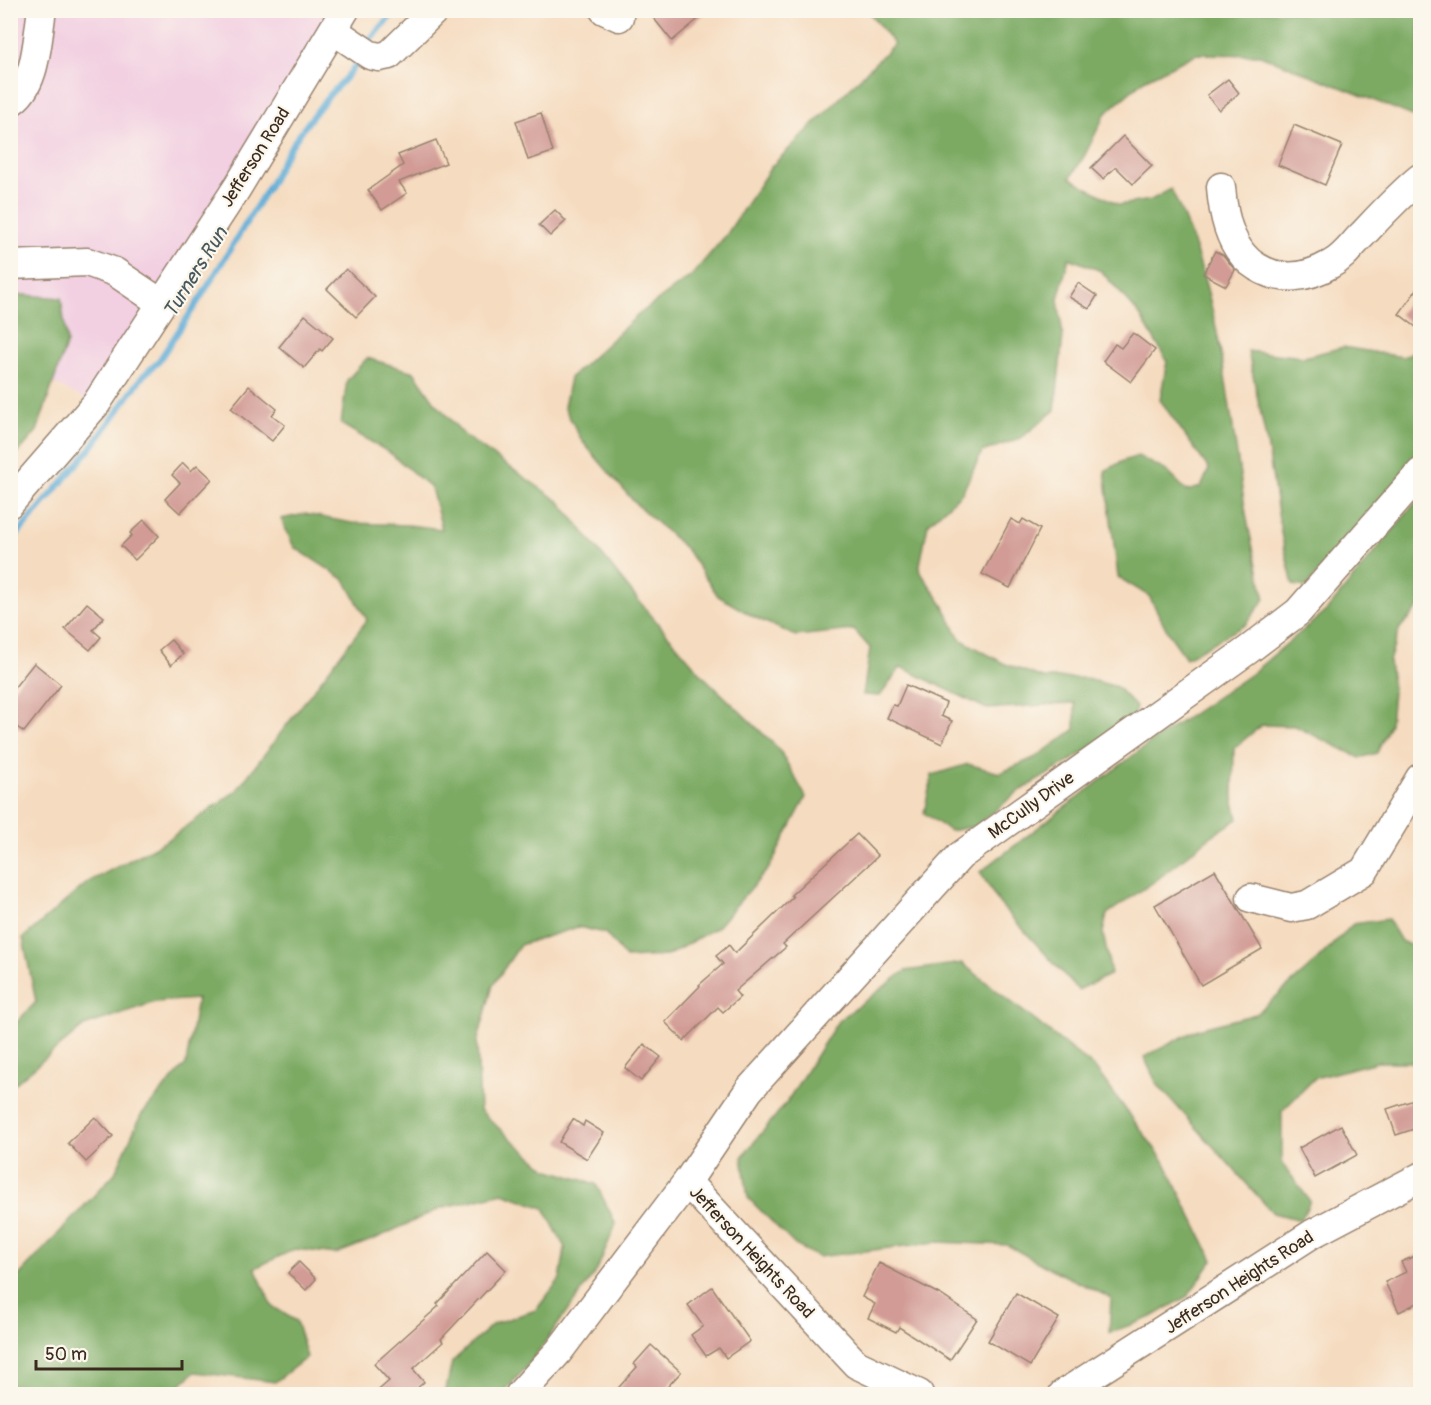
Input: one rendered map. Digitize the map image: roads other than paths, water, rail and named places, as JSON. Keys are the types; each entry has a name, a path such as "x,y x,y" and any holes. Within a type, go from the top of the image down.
{"street":[{"path":"10,102 18,98 30,78 42,10"},
{"path":"339,20 370,55 379,57 389,55 435,10"},
{"name":"Jefferson Road","path":"10,503 96,404 237,188 339,20"},
{"path":"1221,187 1223,211 1230,234 1253,265 1281,278 1305,274 1332,264 1420,178"},
{"path":"10,265 87,262 115,272 161,303"},
{"name":"McCully Drive","path":"687,1182 749,1090 960,856 1298,612 1420,473"},
{"path":"1251,898 1292,908 1307,905 1364,871 1420,778"},
{"name":"Jefferson Heights Road","path":"1063,1395 1312,1234 1420,1177"},
{"name":"Jefferson Heights Road","path":"520,1395 559,1351 687,1182 856,1364 919,1395"}],"waterway":[{"name":"Turners Run","path":"368,45 371,38 397,10"},
{"name":"Turners Run","path":"10,543 91,448 143,376 158,362 201,297 291,147 319,107 349,75 360,59"}]}
